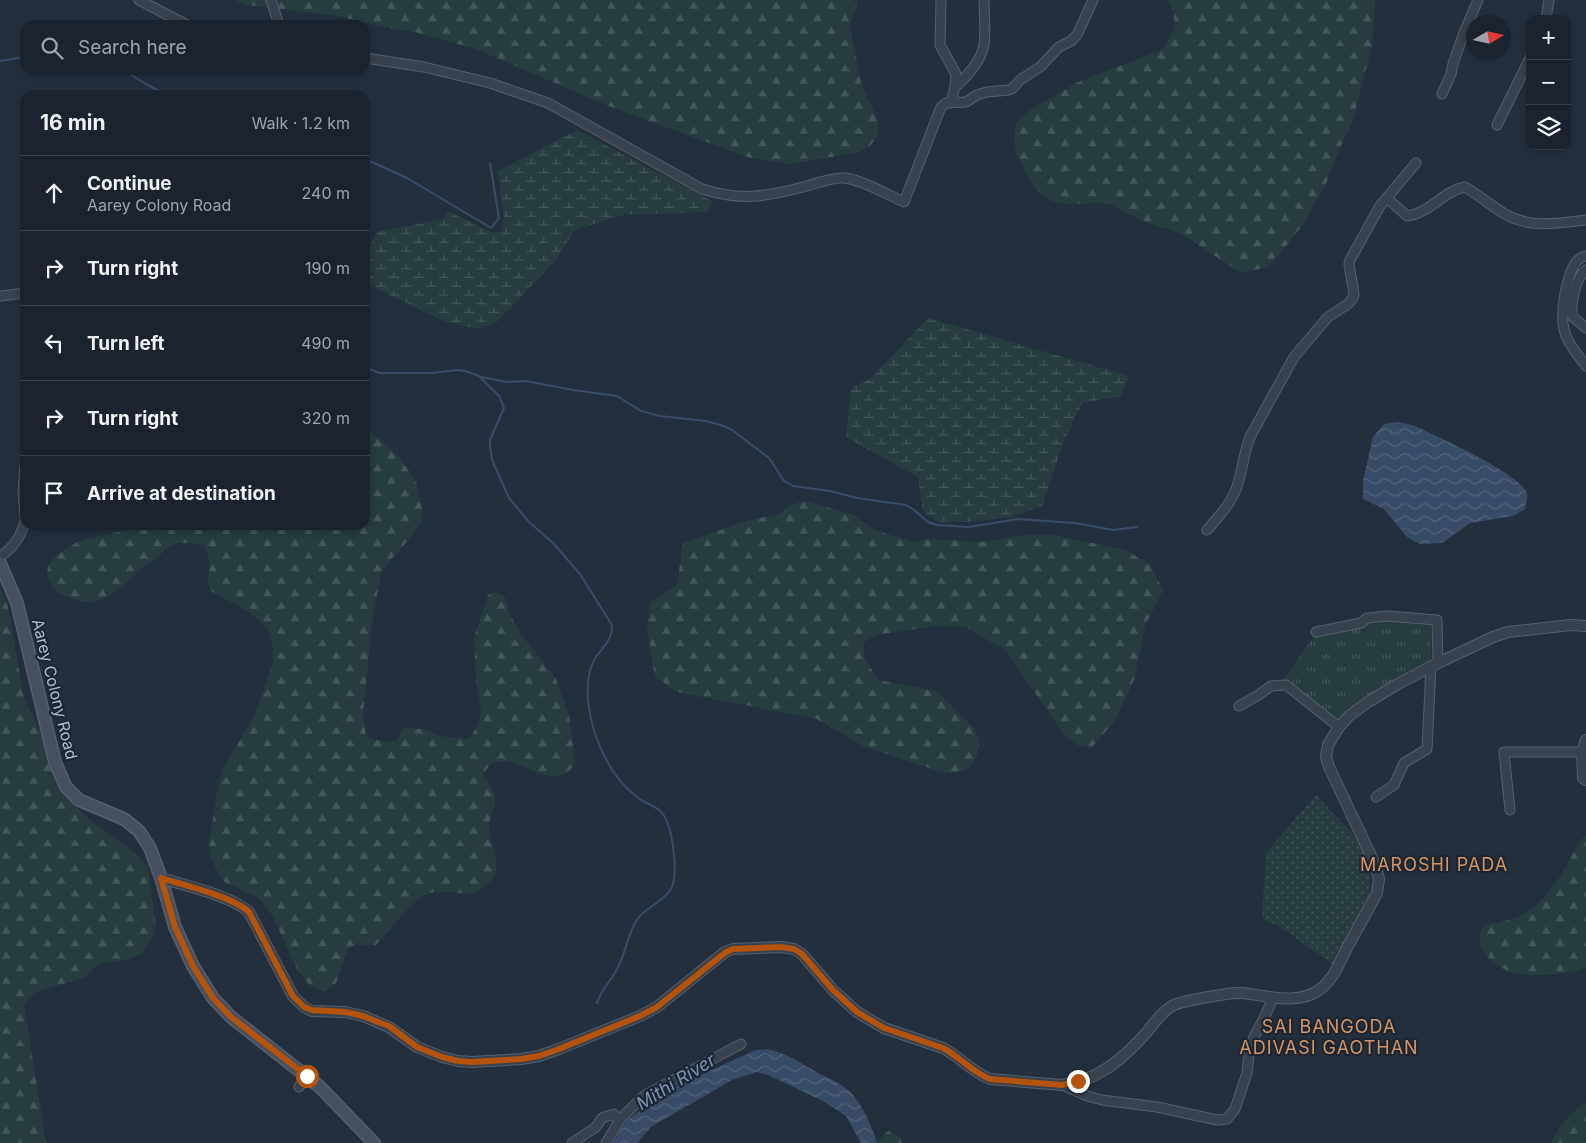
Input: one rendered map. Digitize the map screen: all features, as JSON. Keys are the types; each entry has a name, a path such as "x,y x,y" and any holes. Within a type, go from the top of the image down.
{"main road":[{"name":"Aarey Colony Road","path":"0,563 17,603 55,762 66,787 79,800 124,819 139,831 150,848 175,927 193,966 213,998 231,1017 320,1087 374,1143"}],"street":[{"path":"138,0 177,20"},
{"path":"271,0 277,20"},
{"path":"941,0 940,45 956,74 955,87 950,103"},
{"path":"955,87 966,78 984,46 984,0"},
{"path":"370,59 424,67 490,84 548,103 702,189 721,195 761,197 842,178 852,179 904,202 941,108 950,103 966,102 977,95 987,92 1010,90 1013,88 1020,80 1040,67 1059,46 1071,41 1077,35 1093,0"},
{"path":"1442,94 1478,0"},
{"path":"1547,15 1549,0"},
{"path":"1497,125 1529,60"},
{"path":"1207,530 1223,512 1238,486 1250,437 1294,357 1328,317 1348,304 1353,298 1350,260 1380,206 1416,164"},
{"path":"1387,198 1407,216 1415,215 1456,189 1465,187 1506,215 1528,223 1549,224 1586,220"},
{"path":"1586,256 1574,264 1565,295 1562,314 1564,331 1586,366"},
{"path":"1586,270 1578,278 1572,310 1572,316 1586,328"},
{"path":"0,296 20,294"},
{"path":"0,558 13,547 22,530"},
{"path":"1316,632 1361,623 1367,618 1387,616 1437,620 1426,749 1404,763 1394,785 1376,797"},
{"path":"161,878 243,906 249,912 293,996 304,1007 312,1010 345,1012 363,1016 389,1026 417,1047 458,1061 521,1059 539,1056 559,1049 626,1023 657,1007 726,952 733,949 781,947 794,949 802,954 833,990 857,1012 884,1028 943,1048 979,1075 990,1079 1062,1085 1071,1084 1095,1075 1116,1063 1134,1047 1157,1020 1173,1005 1239,993 1273,998 1293,998 1309,996 1321,989 1332,977 1379,886 1374,862 1326,757 1328,745 1339,727 1349,716 1368,702 1434,665 1493,637 1508,632 1571,625 1586,626"},
{"path":"1239,706 1271,686 1286,685 1339,727"},
{"path":"1586,740 1582,752 1583,778 1586,780"},
{"path":"1510,810 1504,752 1582,752"},
{"path":"1062,1085 1087,1096 1102,1100 1157,1107 1217,1120 1228,1119 1235,1109 1247,1073 1253,1039 1273,998"},
{"path":"606,1143 620,1121 645,1095 741,1044"},
{"path":"299,1087 307,1076"},
{"path":"572,1143 596,1127 602,1118 614,1114 620,1121"}],"green space":[{"path":"235,0 858,0 850,27 861,83 878,121 878,135 870,146 859,152 791,164 747,157 606,105 476,49 411,31 370,24 370,20 354,20 332,15 247,5"},
{"path":"1168,0 1375,0 1372,47 1355,115 1326,184 1304,223 1268,267 1241,273 1180,233 1151,224 1106,203 1063,204 1049,200 1038,191 1030,180 1016,154 1014,139 1016,124 1027,112 1076,83 1161,50 1170,38 1174,26 1174,14"},
{"path":"577,130 712,201 708,212 623,215 575,230 554,262 497,322 476,329 444,321 370,285 370,246 377,232 444,219 448,211 493,233 502,231 504,217 498,171"},
{"path":"928,318 1129,376 1121,396 1082,403 1064,441 1042,506 1011,517 968,522 939,522 923,512 918,477 846,437 851,388 870,379"},
{"path":"370,430 398,456 416,481 423,514 420,524 381,573 372,623 363,714 366,736 381,741 396,741 403,727 427,730 439,736 470,738 478,725 481,711 476,679 474,638 488,595 495,592 501,594 506,599 509,613 520,633 556,679 569,715 575,762 570,770 563,775 555,776 546,775 512,762 491,763 482,776 492,788 495,798 489,824 497,864 493,879 481,889 473,892 444,891 421,897 376,945 355,945 348,948 336,983 330,988 324,991 310,986 297,969 272,915 258,898 223,881 211,859 209,844 223,769 255,715 273,662 273,647 267,627 249,612 211,591 208,584 210,562 205,546 193,543 170,546 121,587 104,598 86,602 55,590 48,575 48,569 54,558 80,541 128,530 370,530"},
{"path":"805,501 852,514 875,530 913,542 930,539 980,542 1026,535 1054,535 1125,550 1150,564 1163,590 1145,626 1134,680 1114,722 1091,748 1077,745 1065,736 1006,651 966,627 935,626 876,635 864,642 864,657 878,680 937,691 974,728 980,741 977,756 970,768 956,773 941,772 863,746 817,719 677,692 655,677 647,629 650,602 677,585 683,543 746,521 779,514 790,505"},
{"path":"0,586 8,607 24,698 46,744 62,793 89,819 135,853 148,868 156,925 153,937 141,954 129,959 99,964 84,978 35,992 24,1004 46,1143 0,1143"},
{"path":"1382,620 1431,622 1431,661 1374,692 1341,720 1283,680 1314,636"},
{"path":"1316,795 1360,842 1370,870 1369,894 1332,964 1279,926 1262,919 1266,853"},
{"path":"1586,835 1586,967 1564,973 1530,975 1508,971 1498,966 1490,959 1480,944 1479,938 1484,925 1518,917 1533,908 1556,882"},
{"path":"1586,1103 1586,1143 1551,1143 1566,1120"},
{"path":"889,1130 900,1138 902,1143 876,1143"}],"water":[{"path":"1398,422 1413,425 1439,437 1507,474 1526,491 1525,509 1513,516 1470,523 1442,543 1420,544 1407,537 1384,509 1363,499 1363,481 1373,437 1384,424"},
{"path":"756,1050 769,1050 782,1054 844,1087 861,1106 877,1143 861,1143 846,1116 823,1101 768,1075 757,1072 732,1080 652,1126 637,1143 613,1143 626,1121 665,1091"}],"waterway":[{"path":"0,61 20,58"},
{"path":"132,75 157,90"},
{"path":"370,161 407,178 491,228 499,218 490,163"},
{"path":"370,369 379,373 465,371 479,376 499,396 504,408 490,440 490,446 492,460 509,498 528,521 554,544 580,574 612,625 609,639 596,657 588,678 590,716 604,756 621,782 631,793 658,809 664,817 673,846 674,877 673,884 666,895 644,912 636,921 619,965 597,1003"},
{"path":"481,377 507,382 526,381 617,396 641,411 660,416 706,421 724,426 769,458 784,481 793,486 906,505 928,522 937,525 969,527 1018,519 1075,523 1113,530 1137,527"}],"district":[{"name":"MAROSHI PADA","path":"1434,865"},
{"name":"SAI BANGODA ADIVASI GAOTHAN","path":"1329,1037"}],"route":[{"path":"307,1076 231,1017 213,998 193,966 175,927 161,878 243,906 249,912 293,996 304,1007 312,1010 345,1012 363,1016 389,1026 417,1047 458,1061 521,1059 539,1056 559,1049 626,1023 657,1007 726,952 733,949 781,947 794,949 802,954 833,990 857,1012 884,1028 943,1048 979,1075 990,1079 1062,1085 1078,1081"}],"water label":[{"name":"Mithi River","path":"676,1082"}]}
